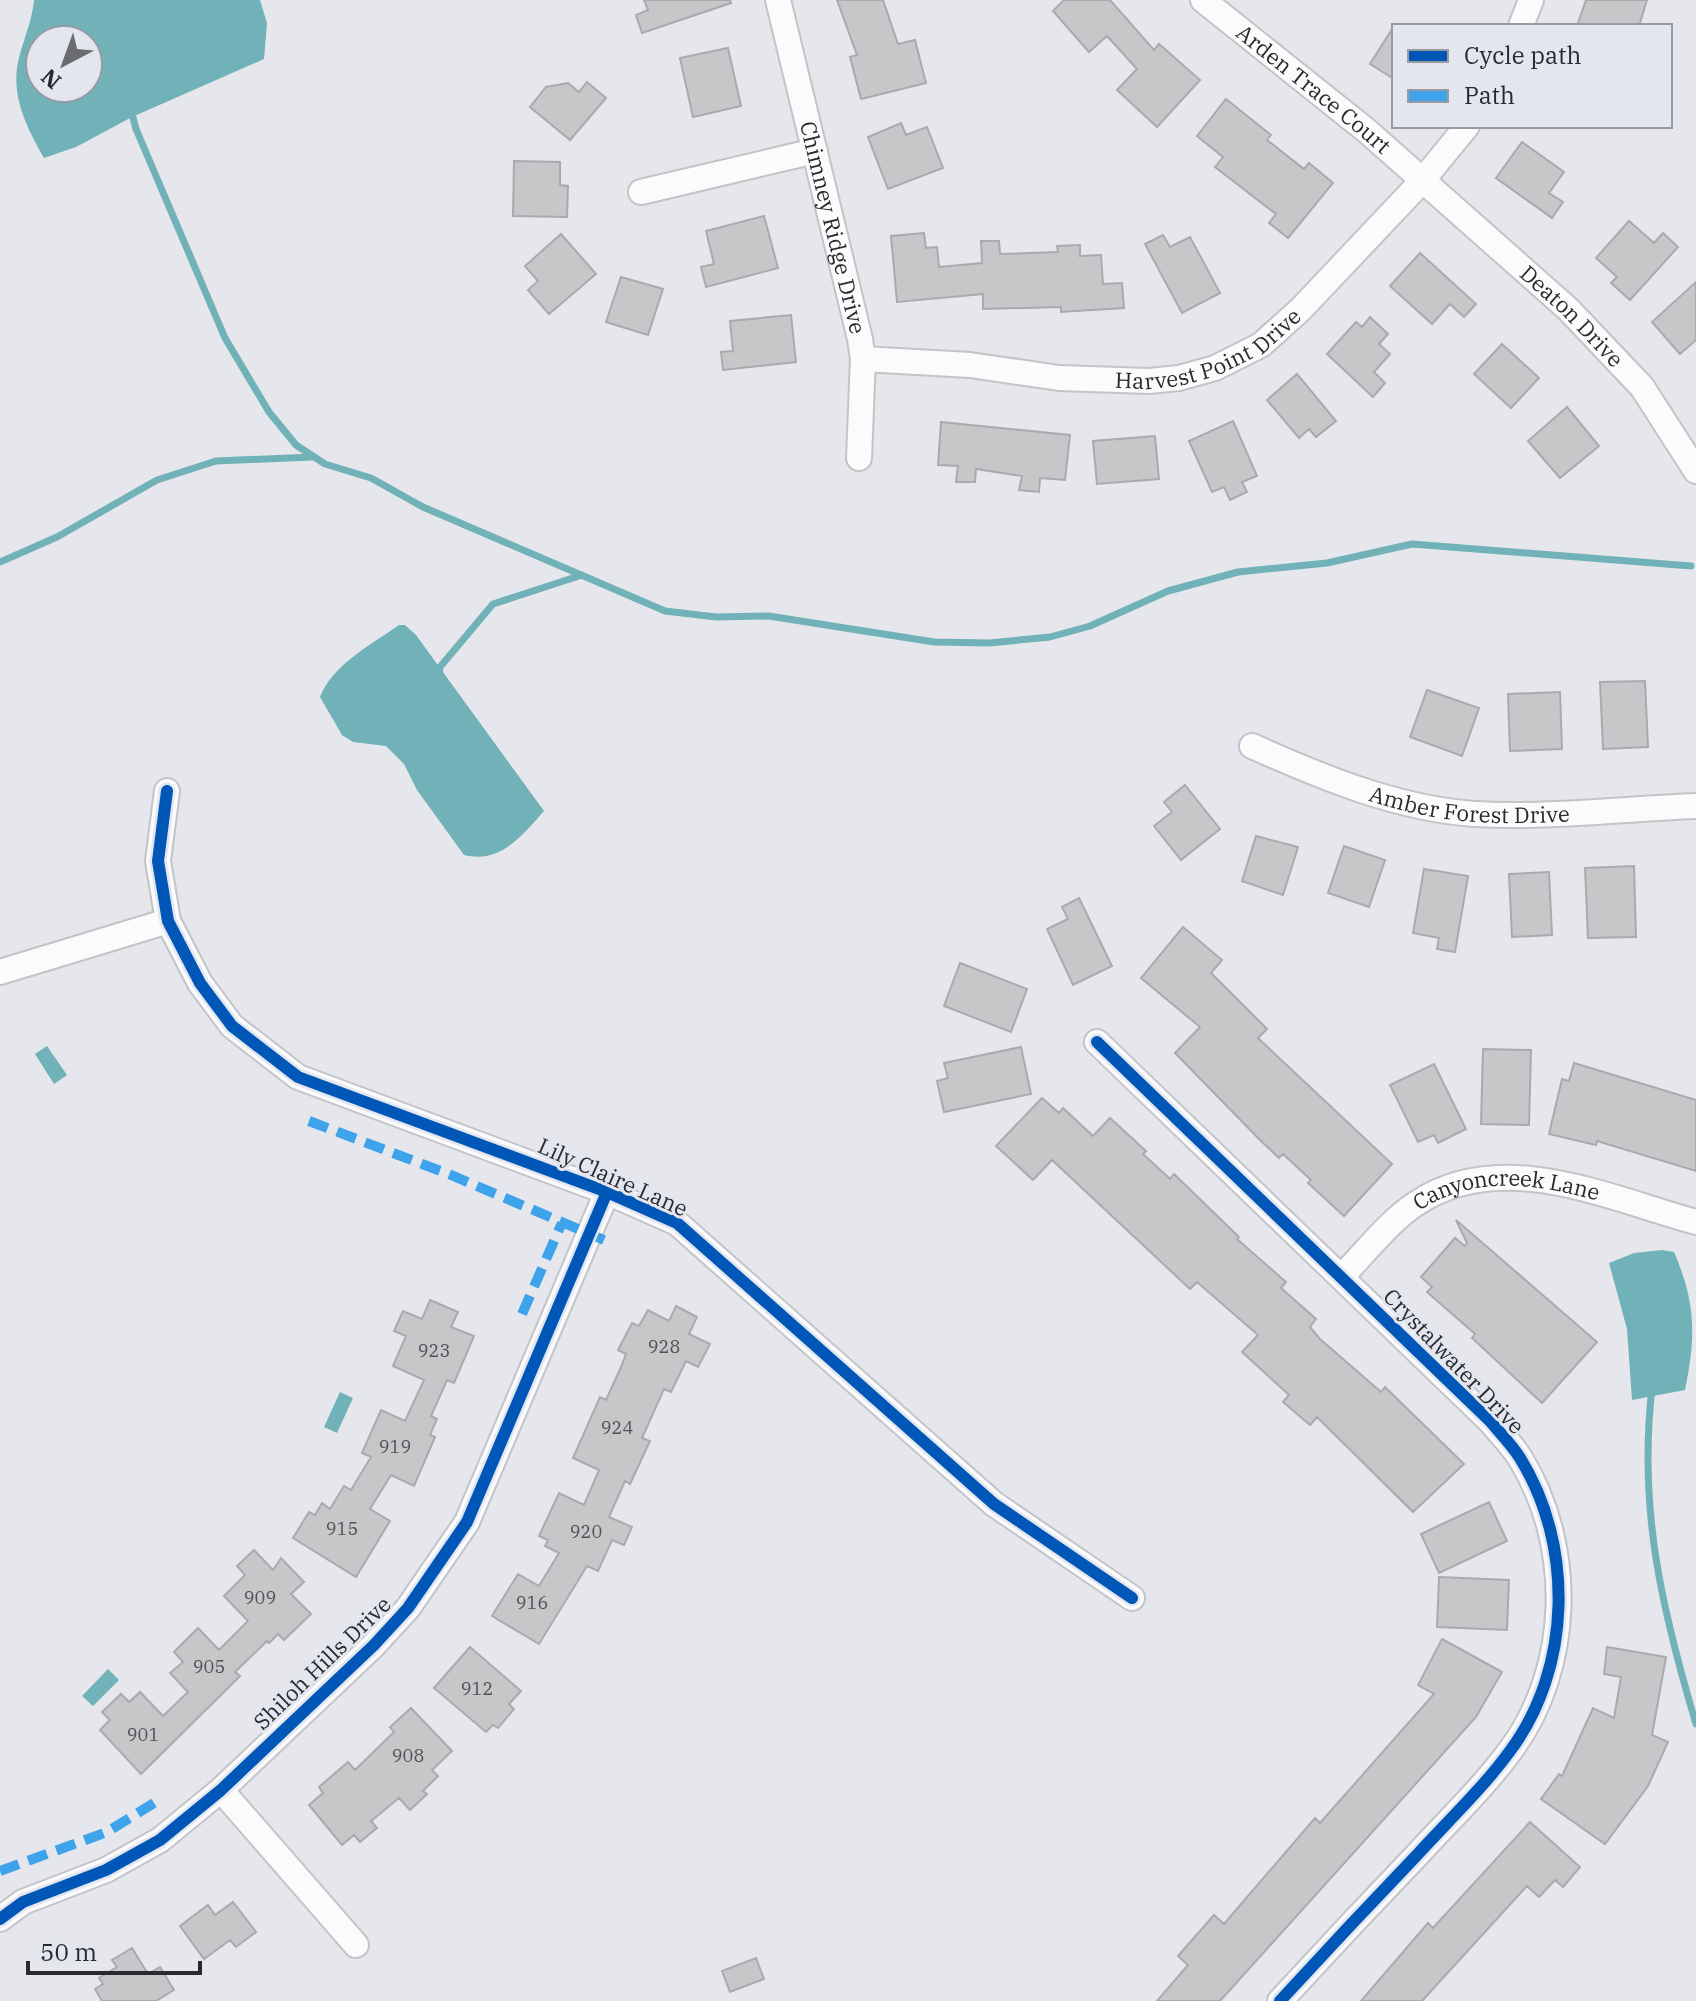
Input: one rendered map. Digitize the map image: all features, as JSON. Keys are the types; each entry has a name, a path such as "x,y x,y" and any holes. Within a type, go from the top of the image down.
{"street":[{"name":"Chimney Ridge Drive","path":"778,0 852,294 863,359 859,458"},
{"name":"Arden Trace Court","path":"1203,0 1367,131 1422,181"},
{"path":"1522,24 1531,0"},
{"name":"Harvest Point Drive","path":"863,359 970,365 1059,378 1149,381 1179,378 1215,368 1261,345 1301,309 1422,181 1465,128"},
{"path":"641,192 815,151"},
{"name":"Deaton Drive","path":"1422,181 1608,348 1642,387 1696,471"},
{"name":"Amber Forest Drive","path":"1252,746 1336,780 1432,807 1473,814 1696,806"},
{"name":"Lily Claire Lane","path":"167,791 158,861 168,921 200,983 232,1026 298,1077 607,1192 677,1223 994,1504 1132,1598"},
{"path":"0,972 168,921"},
{"name":"Crystalwater Drive","path":"1097,1042 1490,1421 1520,1457 1544,1511 1553,1543 1559,1578 1556,1639 1541,1693 1511,1750 1280,2001"},
{"name":"Canyoncreek Lane","path":"1342,1276 1415,1204 1441,1189 1491,1176 1545,1180 1696,1222"},
{"name":"Shiloh Hills Drive","path":"0,1919 23,1902 106,1870 160,1840 221,1790 408,1608 467,1522 607,1192"},
{"path":"221,1790 356,1945"}],"water":[{"path":"34,0 260,0 267,23 264,59 132,117 76,147 44,158 26,124 19,100 16,75 24,41 24,104 104,104 104,24 29,23"},
{"path":"399,625 405,625 416,635 544,811 519,838 499,852 477,857 464,855 417,790 404,764 386,746 353,742 342,735 320,697 343,665"},
{"path":"47,1046 67,1075 54,1084 35,1054"},
{"path":"1674,1252 1690,1304 1692,1336 1685,1390 1632,1400 1627,1329 1609,1263 1634,1253"},
{"path":"340,1392 353,1398 337,1433 324,1427"},
{"path":"108,1669 119,1680 93,1706 82,1696"}],"building":[{"path":"644,0 730,0 731,3 642,33 636,15 648,10"},
{"path":"837,0 883,0 898,44 915,40 926,83 861,99 850,57 857,55"},
{"path":"1064,0 1110,0 1154,50 1159,44 1200,80 1157,127 1117,90 1137,69 1107,36 1089,52 1053,11"},
{"path":"1586,0 1647,0 1640,24 1578,24"},
{"path":"1392,29 1392,78 1370,64"},
{"path":"728,48 741,106 693,117 680,58"},
{"path":"587,82 606,98 570,140 530,107 546,87 568,83 579,92"},
{"path":"1226,99 1271,135 1267,140 1304,169 1309,163 1333,183 1288,238 1269,223 1276,214 1215,167 1223,157 1197,136"},
{"path":"901,123 906,135 927,127 943,168 888,189 868,137"},
{"path":"1522,142 1564,172 1549,193 1563,202 1552,218 1496,178"},
{"path":"514,161 560,162 560,185 568,186 567,217 513,216"},
{"path":"764,216 778,268 706,287 701,267 714,264 706,231"},
{"path":"1629,221 1654,243 1663,233 1678,247 1630,300 1611,283 1617,277 1596,258"},
{"path":"924,233 926,248 937,247 939,267 982,263 981,241 999,241 1000,254 1058,252 1057,246 1080,245 1080,256 1101,255 1103,284 1122,283 1124,308 1061,312 1061,307 983,309 983,294 897,302 891,236"},
{"path":"561,234 596,274 549,314 528,290 538,281 525,266"},
{"path":"1163,235 1170,247 1190,237 1220,293 1182,313 1145,244"},
{"path":"1420,253 1476,304 1464,317 1450,304 1432,324 1390,286"},
{"path":"621,277 663,289 648,335 606,322"},
{"path":"1696,282 1696,340 1680,354 1652,322"},
{"path":"791,315 796,362 723,370 721,352 733,351 730,321"},
{"path":"1370,317 1388,334 1379,344 1390,354 1374,372 1385,383 1373,397 1327,354 1356,322 1362,327"},
{"path":"1502,344 1539,378 1511,408 1474,374"},
{"path":"1297,374 1336,421 1316,437 1309,429 1299,438 1267,400"},
{"path":"1567,407 1599,446 1560,478 1528,441"},
{"path":"1233,421 1257,476 1242,482 1247,492 1230,500 1224,487 1212,492 1189,441"},
{"path":"941,422 1070,435 1065,480 1040,478 1039,492 1019,490 1022,476 976,469 975,482 956,482 958,466 938,465"},
{"path":"1155,436 1159,479 1097,484 1093,441"},
{"path":"1645,681 1648,747 1603,749 1600,682"},
{"path":"1427,690 1479,708 1462,756 1410,737"},
{"path":"1560,692 1562,749 1510,751 1508,694"},
{"path":"1185,785 1220,829 1181,860 1154,826 1172,812 1164,802"},
{"path":"1256,836 1298,847 1283,895 1242,881"},
{"path":"1344,846 1385,860 1369,907 1328,893"},
{"path":"1634,866 1636,937 1588,938 1585,868"},
{"path":"1424,869 1468,876 1455,952 1437,949 1439,938 1413,933"},
{"path":"1549,872 1552,935 1512,937 1509,874"},
{"path":"1079,898 1112,966 1073,985 1047,929 1068,919 1062,907"},
{"path":"1183,927 1222,960 1211,973 1267,1029 1258,1038 1392,1164 1344,1216 1308,1183 1311,1180 1283,1154 1279,1158 1261,1141 1175,1053 1200,1027 1141,978"},
{"path":"960,963 1027,989 1011,1032 944,1006"},
{"path":"1021,1047 1031,1094 944,1112 937,1081 948,1078 944,1063"},
{"path":"1483,1049 1531,1050 1529,1125 1481,1124"},
{"path":"1574,1063 1696,1100 1696,1171 1597,1141 1596,1145 1549,1134 1562,1079 1569,1081"},
{"path":"1434,1064 1466,1129 1438,1143 1434,1135 1418,1142 1390,1085"},
{"path":"1042,1098 1059,1113 1063,1108 1093,1136 1110,1118 1146,1151 1143,1154 1170,1179 1174,1174 1239,1237 1237,1239 1286,1282 1281,1288 1316,1319 1310,1327 1320,1339 1381,1392 1385,1387 1464,1464 1413,1512 1317,1417 1310,1425 1283,1402 1289,1395 1242,1352 1258,1335 1197,1282 1190,1289 1052,1160 1033,1180 996,1146"},
{"path":"1456,1220 1597,1342 1542,1403 1472,1338 1475,1334 1427,1292 1432,1287 1421,1277 1455,1238 1465,1246 1467,1243"},
{"path":"430,1300 458,1312 451,1327 474,1336 454,1383 447,1380 431,1416 437,1419 430,1435 435,1437 414,1486 391,1475 370,1509 390,1521 356,1577 293,1538 309,1512 315,1515 322,1503 330,1509 344,1486 351,1490 371,1457 362,1453 381,1410 405,1421 424,1380 393,1366 406,1336 394,1331 403,1311 422,1319"},
{"path":"676,1306 697,1317 689,1334 710,1344 698,1367 686,1361 671,1392 664,1389 642,1438 650,1441 630,1484 625,1481 609,1517 632,1527 624,1545 612,1540 598,1571 587,1566 539,1644 492,1616 518,1574 539,1586 559,1553 545,1546 548,1540 539,1536 559,1493 584,1505 599,1470 573,1458 600,1397 606,1400 621,1367 626,1354 618,1350 632,1323 639,1326 648,1310 669,1321"},
{"path":"1489,1502 1507,1541 1439,1573 1421,1534"},
{"path":"254,1550 273,1570 281,1558 304,1582 291,1594 311,1614 284,1640 278,1634 269,1643 267,1641 235,1672 240,1676 141,1774 100,1730 110,1720 102,1712 121,1694 129,1702 140,1692 163,1716 188,1692 170,1673 183,1662 174,1652 198,1628 219,1650 248,1621 224,1596 245,1575 237,1566"},
{"path":"1439,1577 1509,1580 1507,1630 1437,1627"},
{"path":"1442,1639 1502,1672 1476,1717 1220,2001 1157,2001 1188,1965 1178,1956 1214,1915 1224,1924 1315,1818 1320,1823 1434,1694 1418,1685"},
{"path":"470,1647 521,1691 509,1704 514,1709 498,1728 493,1725 486,1732 434,1688"},
{"path":"1607,1647 1666,1657 1652,1735 1668,1742 1648,1786 1605,1844 1541,1799 1559,1774 1562,1776 1593,1708 1614,1718 1621,1677 1604,1674"},
{"path":"411,1708 452,1751 432,1770 438,1776 423,1791 427,1794 410,1810 399,1798 371,1821 377,1828 360,1842 354,1835 342,1845 309,1805 323,1793 319,1787 348,1762 355,1770 394,1732 390,1727"},
{"path":"1530,1822 1580,1867 1563,1887 1555,1880 1539,1897 1527,1886 1422,2001 1361,2001 1428,1923 1433,1928"},
{"path":"233,1902 256,1932 236,1947 230,1940 204,1959 180,1926 208,1905 215,1915"},
{"path":"132,1948 148,1974 160,1967 174,1990 156,2001 102,2001 95,1989 103,1984 99,1978 117,1967 112,1960"},
{"path":"756,1958 764,1979 730,1992 722,1971"}],"waterway":[{"path":"131,110 136,129 225,338 269,412 296,445 325,464 371,478 423,507 665,611 716,617 769,616 934,642 989,643 1050,637 1090,626 1168,591 1238,572 1327,563 1412,544 1691,566"},
{"path":"0,562 57,537 157,480 216,461 313,457"},
{"path":"439,677 440,667 493,604 582,575"},
{"path":"1652,1388 1648,1475 1656,1558 1663,1599 1696,1724"}],"marked path":[{"path":"309,1121 451,1175 604,1240"},
{"path":"522,1314 562,1223"},
{"path":"0,1871 107,1832 154,1803"}],"cycle path":[{"path":"167,791 158,861 168,921 200,983 232,1026 298,1077 607,1192 677,1223 994,1504 1132,1598"},
{"path":"1097,1042 1490,1421 1520,1458 1538,1492 1550,1529 1557,1567 1555,1645 1545,1682 1530,1718 1500,1765 1280,2001"},
{"path":"0,1919 23,1902 106,1870 160,1840 221,1790 374,1645 408,1608 467,1522 607,1192"}]}
